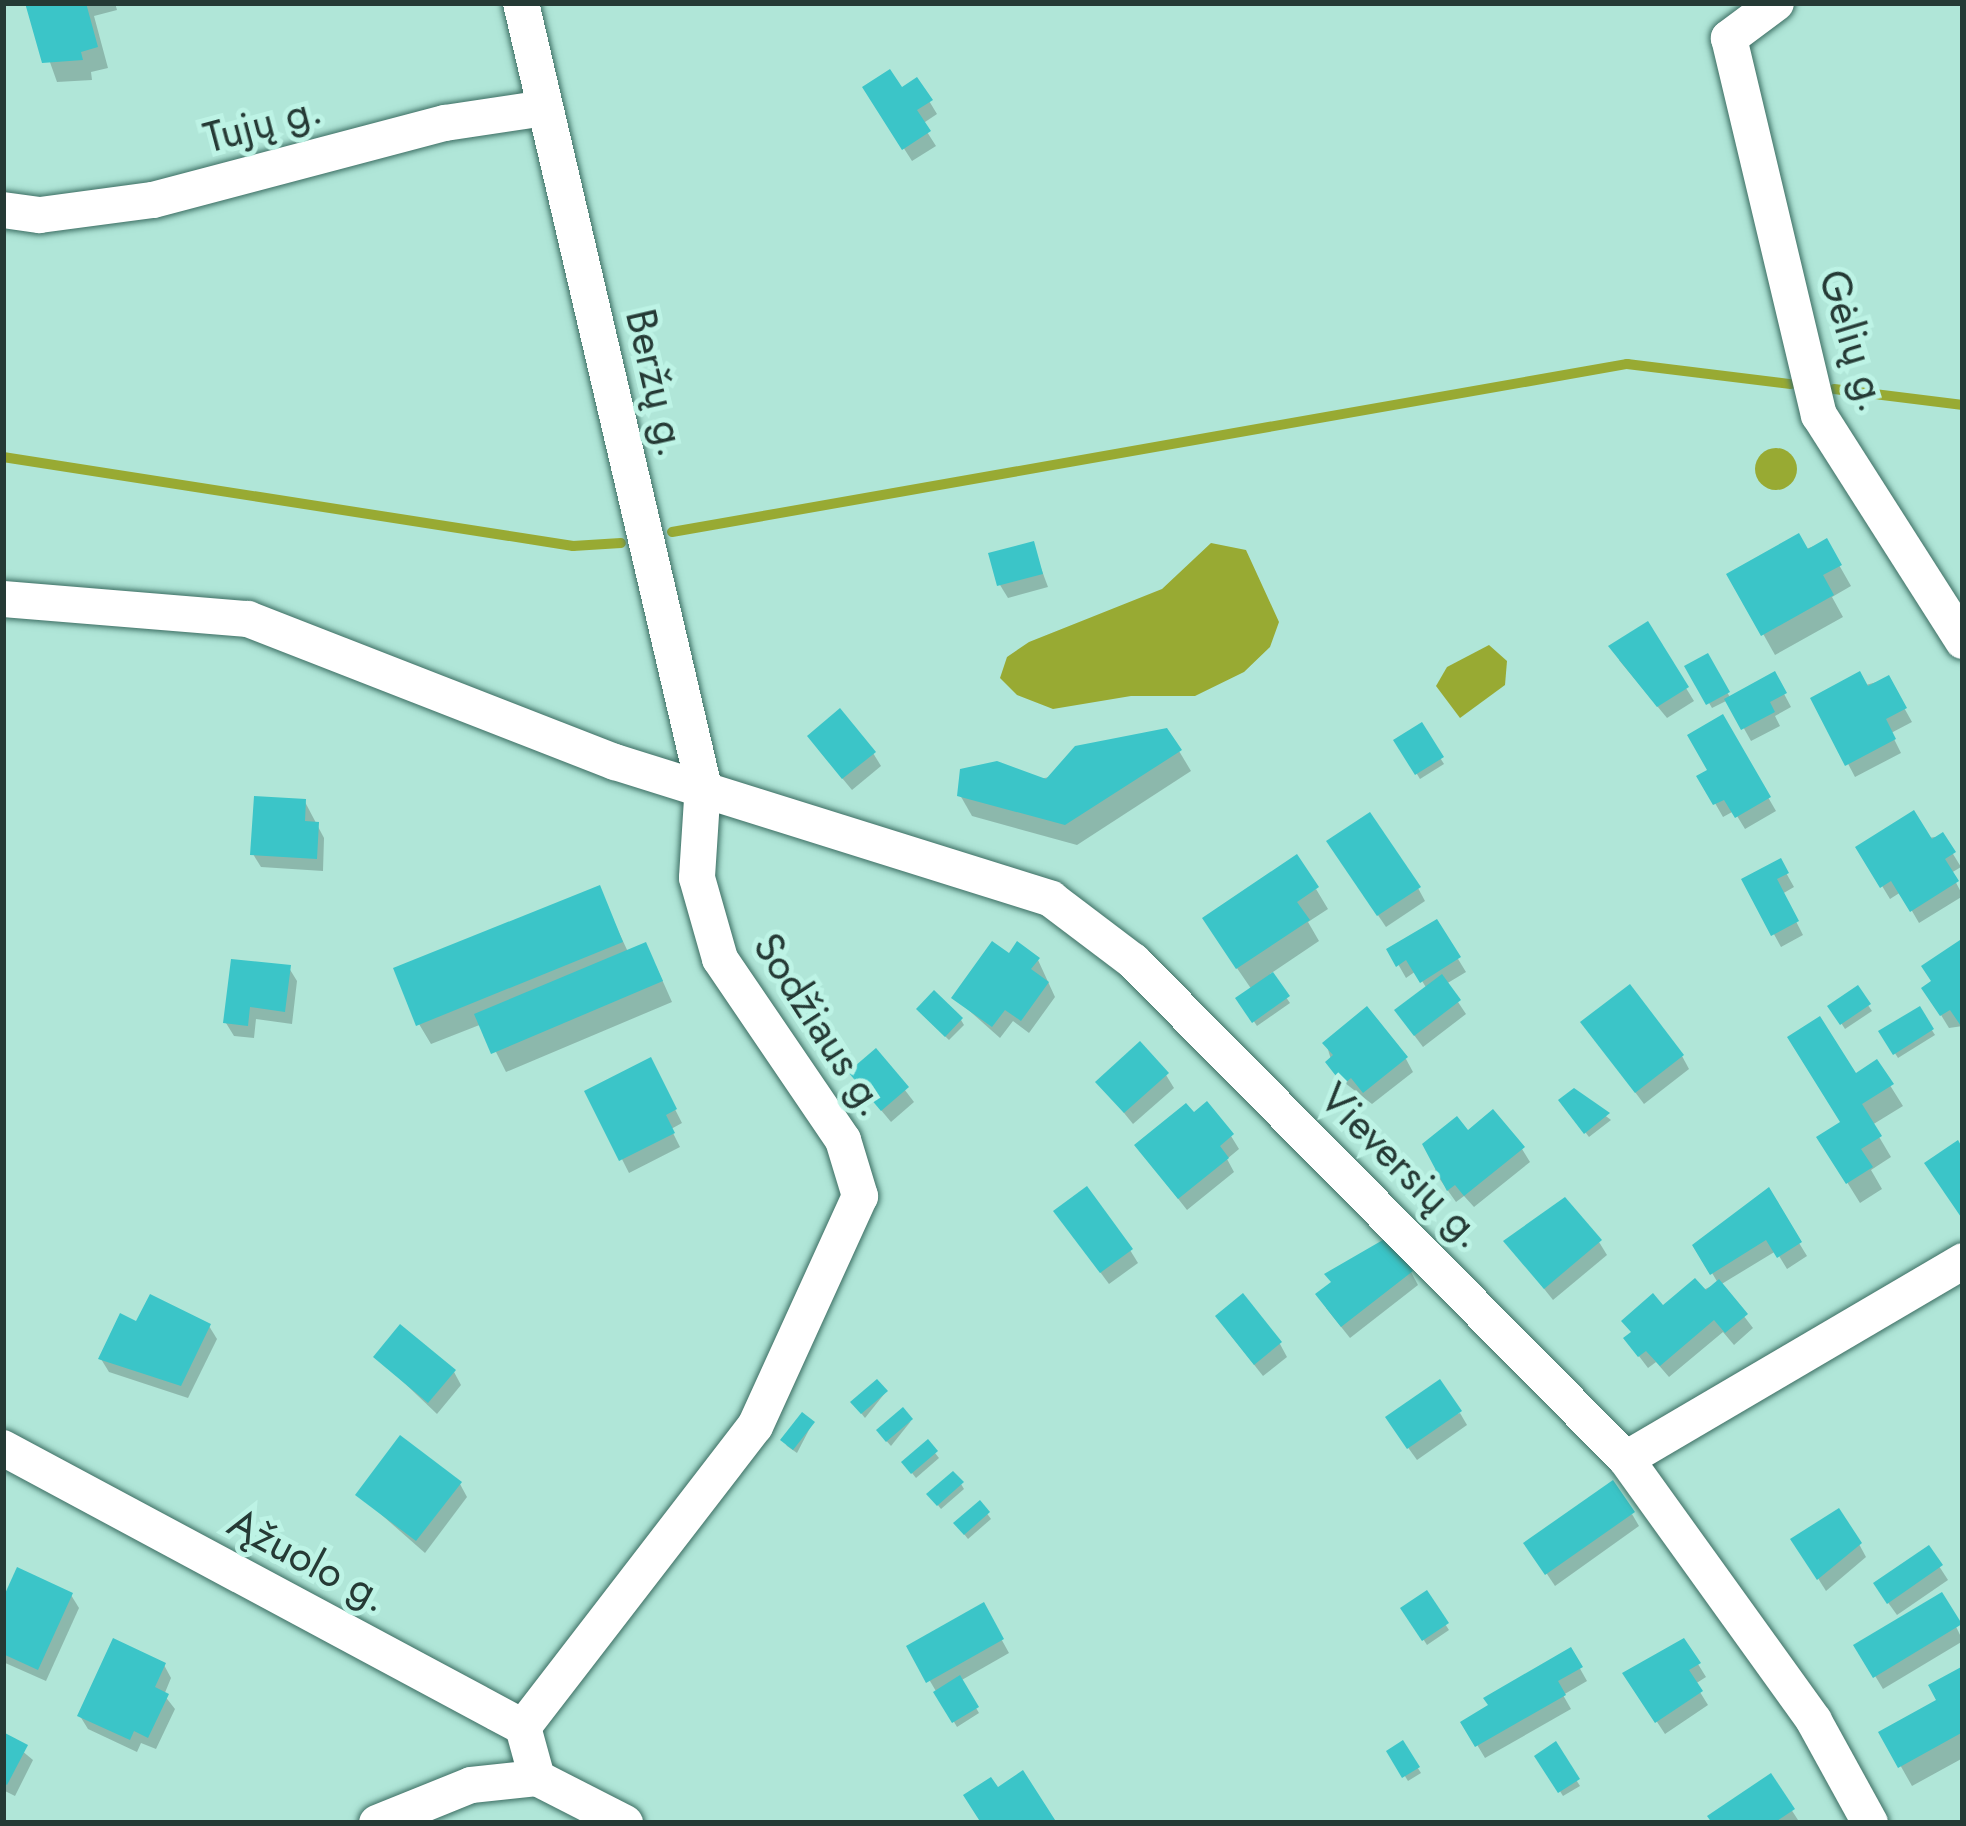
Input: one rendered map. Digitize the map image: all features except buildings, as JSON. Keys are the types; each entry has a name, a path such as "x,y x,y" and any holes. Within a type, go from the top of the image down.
{"street":[{"name":"Beržų g.","path":"520,3 703,784"},
{"name":"Gėlių g.","path":"1776,3 1729,38 1819,415 1963,641"},
{"name":"Tujų g.","path":"3,210 40,215 153,200 445,123 545,108"},
{"path":"3,598 248,619 515,726 703,784"},
{"name":"Vieversių g.","path":"703,784 1051,898 1133,961 1626,1459 1814,1721 1870,1823"},
{"name":"Sodžiaus g.","path":"523,1727 755,1426 860,1196 843,1140 720,958 697,878 703,784"},
{"path":"1626,1459 1963,1261"},
{"name":"Ąžuolo g.","path":"3,1448 523,1727"},
{"path":"523,1727 537,1778"},
{"path":"377,1823 471,1785 537,1778 625,1823"}],"shaded area":[{"path":"1776,448 1791,454 1797,469 1791,484 1776,490 1761,484 1755,469 1761,454"},
{"path":"1211,543 1246,550 1279,622 1270,647 1244,672 1195,696 1131,696 1053,709 1017,695 1000,678 1007,657 1029,642 1162,589"},
{"path":"1489,645 1507,661 1505,685 1460,718 1436,686 1447,667"}],"waterway":[{"path":"672,532 1627,364 1791,384"},
{"path":"1834,389 1963,405"},
{"path":"3,457 573,546 621,543"}]}
